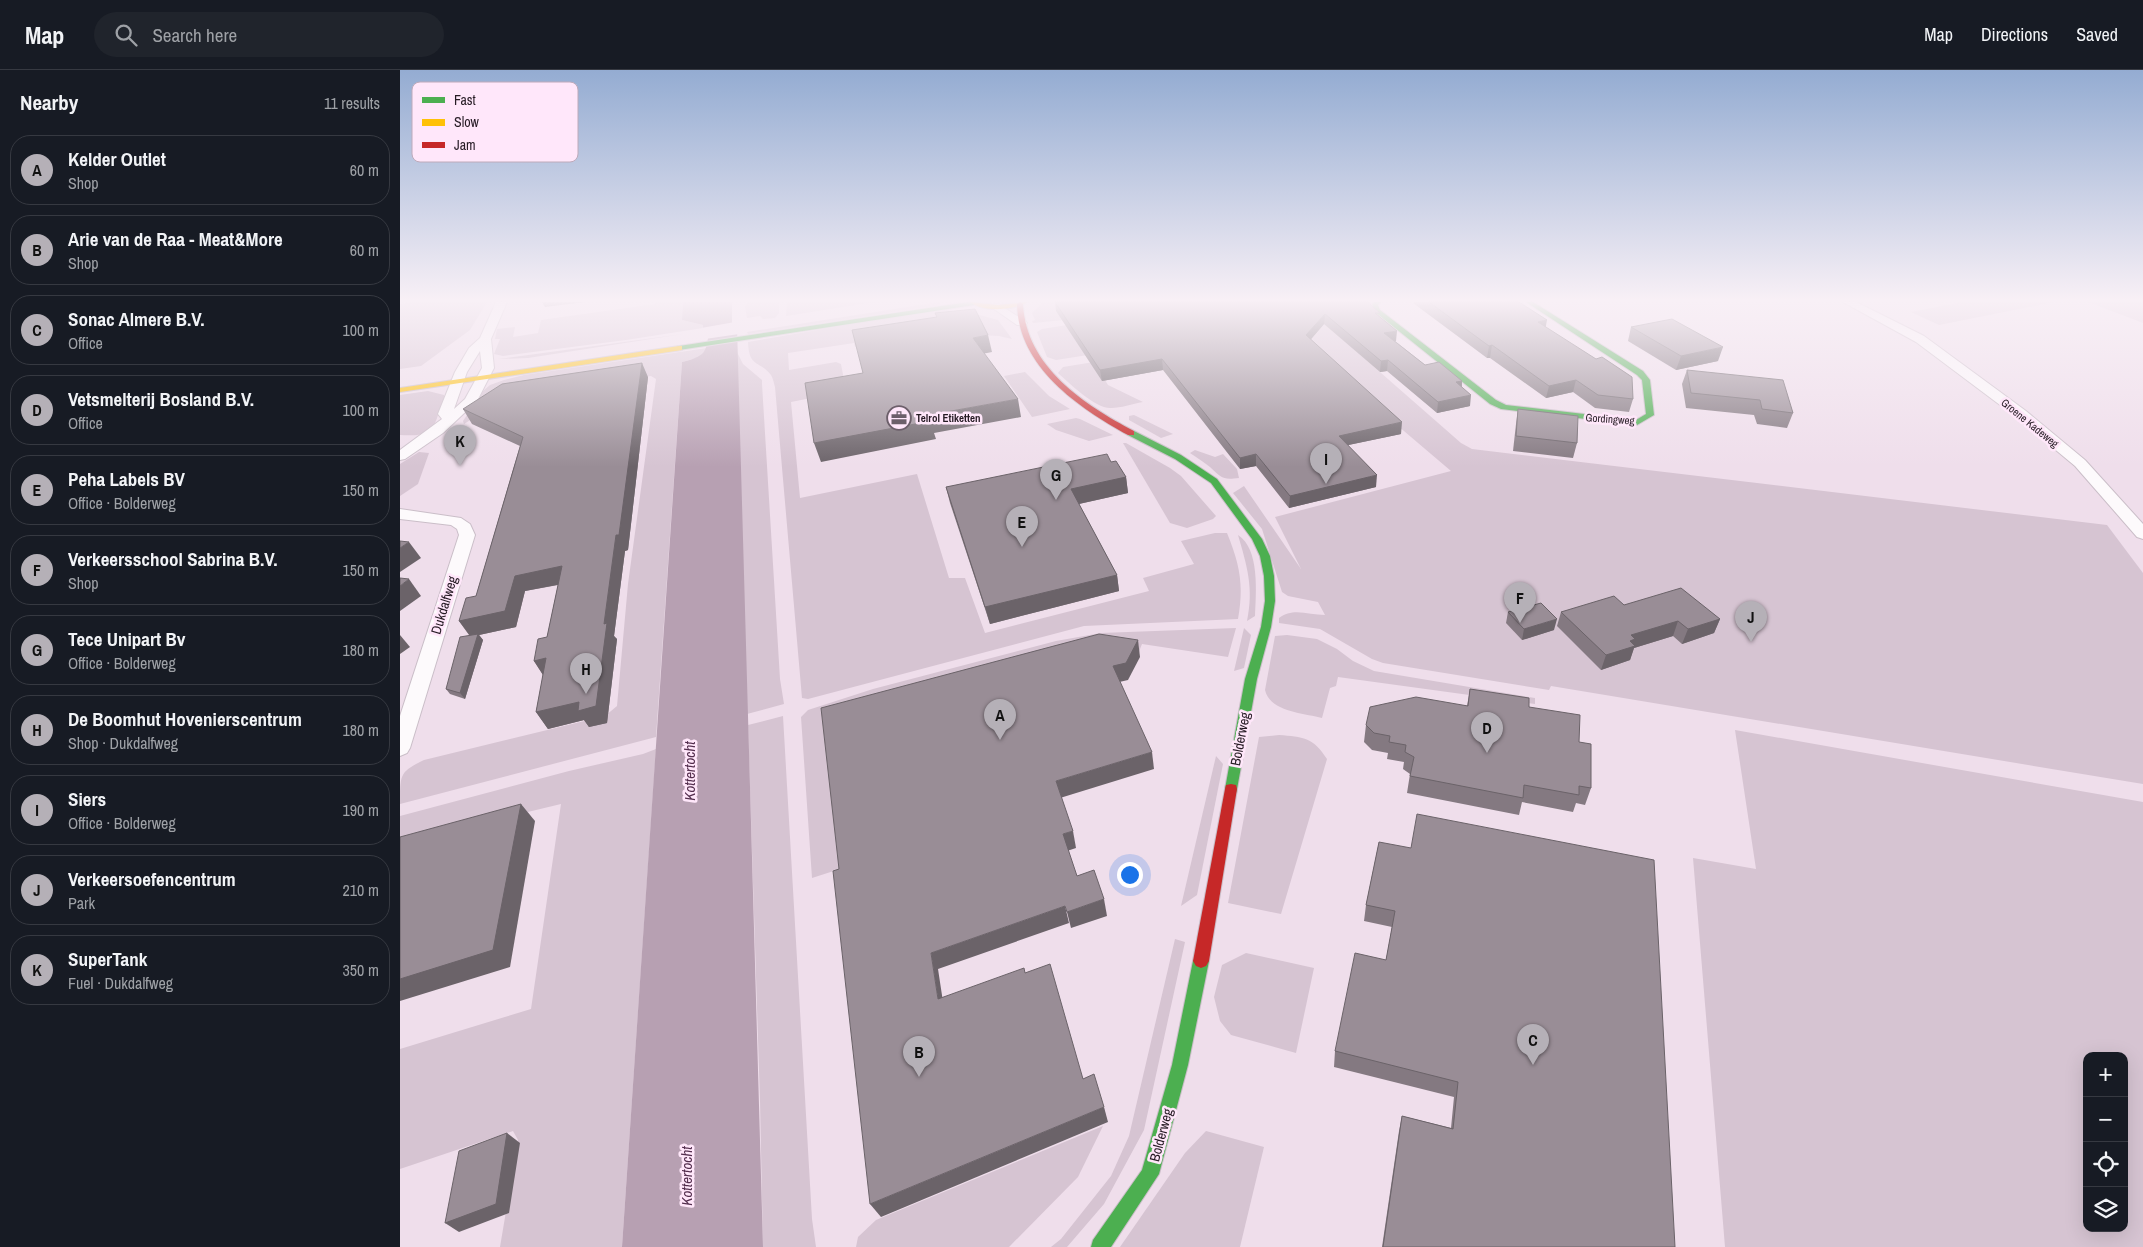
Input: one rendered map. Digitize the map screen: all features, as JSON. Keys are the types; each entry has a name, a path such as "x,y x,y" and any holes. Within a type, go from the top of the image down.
{"street":[{"path":"449,420 445,414 458,377 470,357"},
{"path":"400,456 425,440 470,402 485,373 485,357"},
{"path":"400,390 458,377 589,357"},
{"name":"Bolderweg","path":"1039,357 1064,391 1109,421 1178,457 1214,481 1257,539 1265,556 1269,576 1270,602 1266,627 1251,679 1210,914 1180,1065 1150,1174 1100,1247"},
{"name":"Gordingweg","path":"1436,357 1493,402 1504,407 1637,423 1650,415 1646,380 1640,373 1615,357"},
{"name":"Groene Kadeweg","path":"1944,357 2021,414 2080,463 2143,534"},
{"path":"400,381 458,377"},
{"name":"Dukdalfweg","path":"400,514 455,521 464,527 467,535 400,748"}],"shaded area":[{"path":"400,357 433,357 421,366 400,369"},
{"path":"513,357 535,357 528,358 498,359"},
{"path":"646,357 700,357 682,362 656,737 400,804 400,786 403,775 410,768 424,760 605,716 617,706 628,584 656,379 651,376 506,397 464,424 463,421 483,391 490,385 524,375"},
{"path":"737,357 739,357 743,364 762,380 780,679 784,704 747,714"},
{"path":"751,357 788,357 789,370 836,362 841,364 846,391 791,402 800,498 917,474 949,578 965,578 985,633 1149,591 1143,578 1194,564 1181,541 1215,533 1227,533 1238,565 1241,596 1238,619 1084,626 808,699 802,698 775,387 773,379 767,370"},
{"path":"1047,357 1076,357 1056,360"},
{"path":"1317,357 1363,357 1461,443 1472,449 2107,525 2143,573 2143,784 1551,686 1549,690 1383,663 1372,659 1320,629 1279,623 1279,618 1295,612 1325,615 1318,602 1288,596 1282,592 1262,529 1233,493 1244,486 1301,569 1275,517 1451,471"},
{"path":"1094,362 1108,385 1143,402 1119,407 1105,407 1083,395 1058,373 1063,367"},
{"path":"1025,372 1049,396 1070,409 1032,417 1004,376"},
{"path":"428,391 444,395 443,403 432,427 429,431 419,435 400,435 400,395"},
{"path":"1134,415 1173,434 1161,438 1129,420 1129,416"},
{"path":"1076,418 1113,435 1089,441 1056,430 1047,424"},
{"path":"1123,443 1170,468 1181,476 1216,516 1213,519 1187,528 1170,523"},
{"path":"1195,450 1215,457 1223,454 1237,469 1239,478 1229,479 1220,476 1190,453"},
{"path":"419,452 429,453 418,484 400,496 400,464"},
{"path":"1238,535 1250,550 1255,572 1255,616 1247,621 1250,587 1247,567"},
{"path":"1236,628 1228,657 1142,644 1138,654 843,868 812,878 801,717 808,710 873,689 1056,641 1101,633"},
{"path":"1244,628 1251,635 1244,668 1234,671"},
{"path":"1287,635 1317,639 1337,649 1353,661 1374,671 1535,698 1535,704 1338,677 1336,686 1330,688 1322,718 1297,713 1273,703 1265,690 1275,636"},
{"path":"783,716 812,1219 816,1247 763,1247 748,725"},
{"path":"1735,730 2143,802 2143,1247 1725,1247 1693,858 1756,869"},
{"path":"1295,736 1312,742 1327,759 1281,914 1228,903 1259,737"},
{"path":"656,749 622,1247 500,1247 518,1140 513,1131 400,1169 400,1049 531,1009 561,804 400,843 400,816 569,771 643,754"},
{"path":"1216,756 1223,764 1197,895 1181,906"},
{"path":"1175,939 1185,942 1144,1130 1104,1204 1067,1247 1051,1247 1061,1239 1111,1176 1129,1136"},
{"path":"1246,953 1314,968 1296,1053 1231,1035 1220,1021 1214,997 1222,965"},
{"path":"1103,1126 1078,1177 1009,1247 856,1247 858,1237 876,1220"},
{"path":"1206,1131 1264,1147 1240,1247 1120,1247 1185,1153"}],"water":[{"name":"Kottertocht","path":"738,357 763,1247 622,1247 682,362 696,358"}],"building":[{"path":"859,357 987,357 1018,399 929,415 931,421 814,443 805,383 863,373"},
{"path":"1091,357 1330,357 1402,422 1339,436 1377,475 1290,496 1256,454 1240,458 1162,359 1100,370"},
{"path":"1376,357 1415,357 1425,365 1439,362 1462,381 1456,382 1471,395 1438,402 1388,360 1381,361"},
{"path":"1509,357 1593,357 1596,359 1602,357 1632,377 1633,399 1598,395 1576,380 1549,386"},
{"path":"642,363 619,535 616,535 604,624 607,623 596,706 578,711 579,702 536,712 546,658 534,661 538,639 547,637 562,566 515,576 505,611 459,621 466,598 476,596 523,437 463,409 502,384"},
{"path":"1687,370 1783,380 1793,413 1762,409 1760,400 1691,393"},
{"path":"1518,409 1578,416 1577,443 1516,436"},
{"path":"1107,454 1111,462 1116,461 1126,477 1071,489 1117,575 985,607 946,487"},
{"path":"400,541 409,542 400,548"},
{"path":"400,578 409,579 400,586"},
{"path":"1681,588 1720,619 1688,629 1678,621 1631,635 1635,639 1630,641 1635,646 1606,655 1561,612 1614,596 1624,605"},
{"path":"1541,603 1557,619 1524,629 1508,612"},
{"path":"478,634 460,693 446,689 460,637"},
{"path":"1099,634 1138,640 1126,663 1113,666 1152,752 1056,781 1073,831 1063,834 1077,876 1094,870 1104,899 1067,912 1065,906 931,953 938,999 1024,968 1025,973 1050,964 1083,1079 1094,1074 1104,1107 870,1204 833,871 839,869 821,708"},
{"path":"1470,689 1529,698 1529,707 1580,715 1579,742 1591,744 1591,788 1579,786 1579,795 1524,785 1523,798 1410,776 1414,757 1405,752 1406,745 1389,742 1390,736 1374,733 1366,725 1370,707 1416,697 1468,706"},
{"path":"521,804 493,950 400,979 400,837"},
{"path":"1417,814 1654,860 1675,1247 1383,1247 1402,1116 1453,1129 1458,1082 1335,1051 1355,953 1386,960 1395,911 1366,905 1379,842 1411,848"},
{"path":"507,1133 496,1204 445,1223 459,1151"}],"traffic: fast":[{"path":"1436,357 1493,402 1504,407 1637,423 1650,415 1646,380 1640,373 1615,357"},
{"path":"1131,433 1178,457 1214,481 1257,539 1265,556 1269,576 1270,601 1266,627 1251,679 1231,789"},
{"path":"1100,1247 1150,1174 1180,1065 1201,961"}],"traffic: slow":[{"path":"400,390 620,357"}],"traffic: jam":[{"path":"1038,357 1058,384 1073,397 1089,409 1131,433"},
{"path":"1201,961 1231,789"}],"place":[{"name":"Telrol Etiketten","path":"899,418"},
{"name":"SuperTank","path":"460,466"},
{"name":"Siers","path":"1326,484"},
{"name":"Tece Unipart Bv","path":"1056,500"},
{"name":"Peha Labels BV","path":"1022,547"},
{"name":"Verkeersschool Sabrina B.V.","path":"1520,623"},
{"name":"Verkeersoefencentrum","path":"1751,642"},
{"name":"De Boomhut Hovenierscentrum","path":"586,694"},
{"name":"Kelder Outlet","path":"1000,740"},
{"name":"Vetsmelterij Bosland B.V.","path":"1487,753"},
{"name":"Sonac Almere B.V.","path":"1533,1065"},
{"name":"Arie van de Raa - Meat&More","path":"919,1077"}]}
